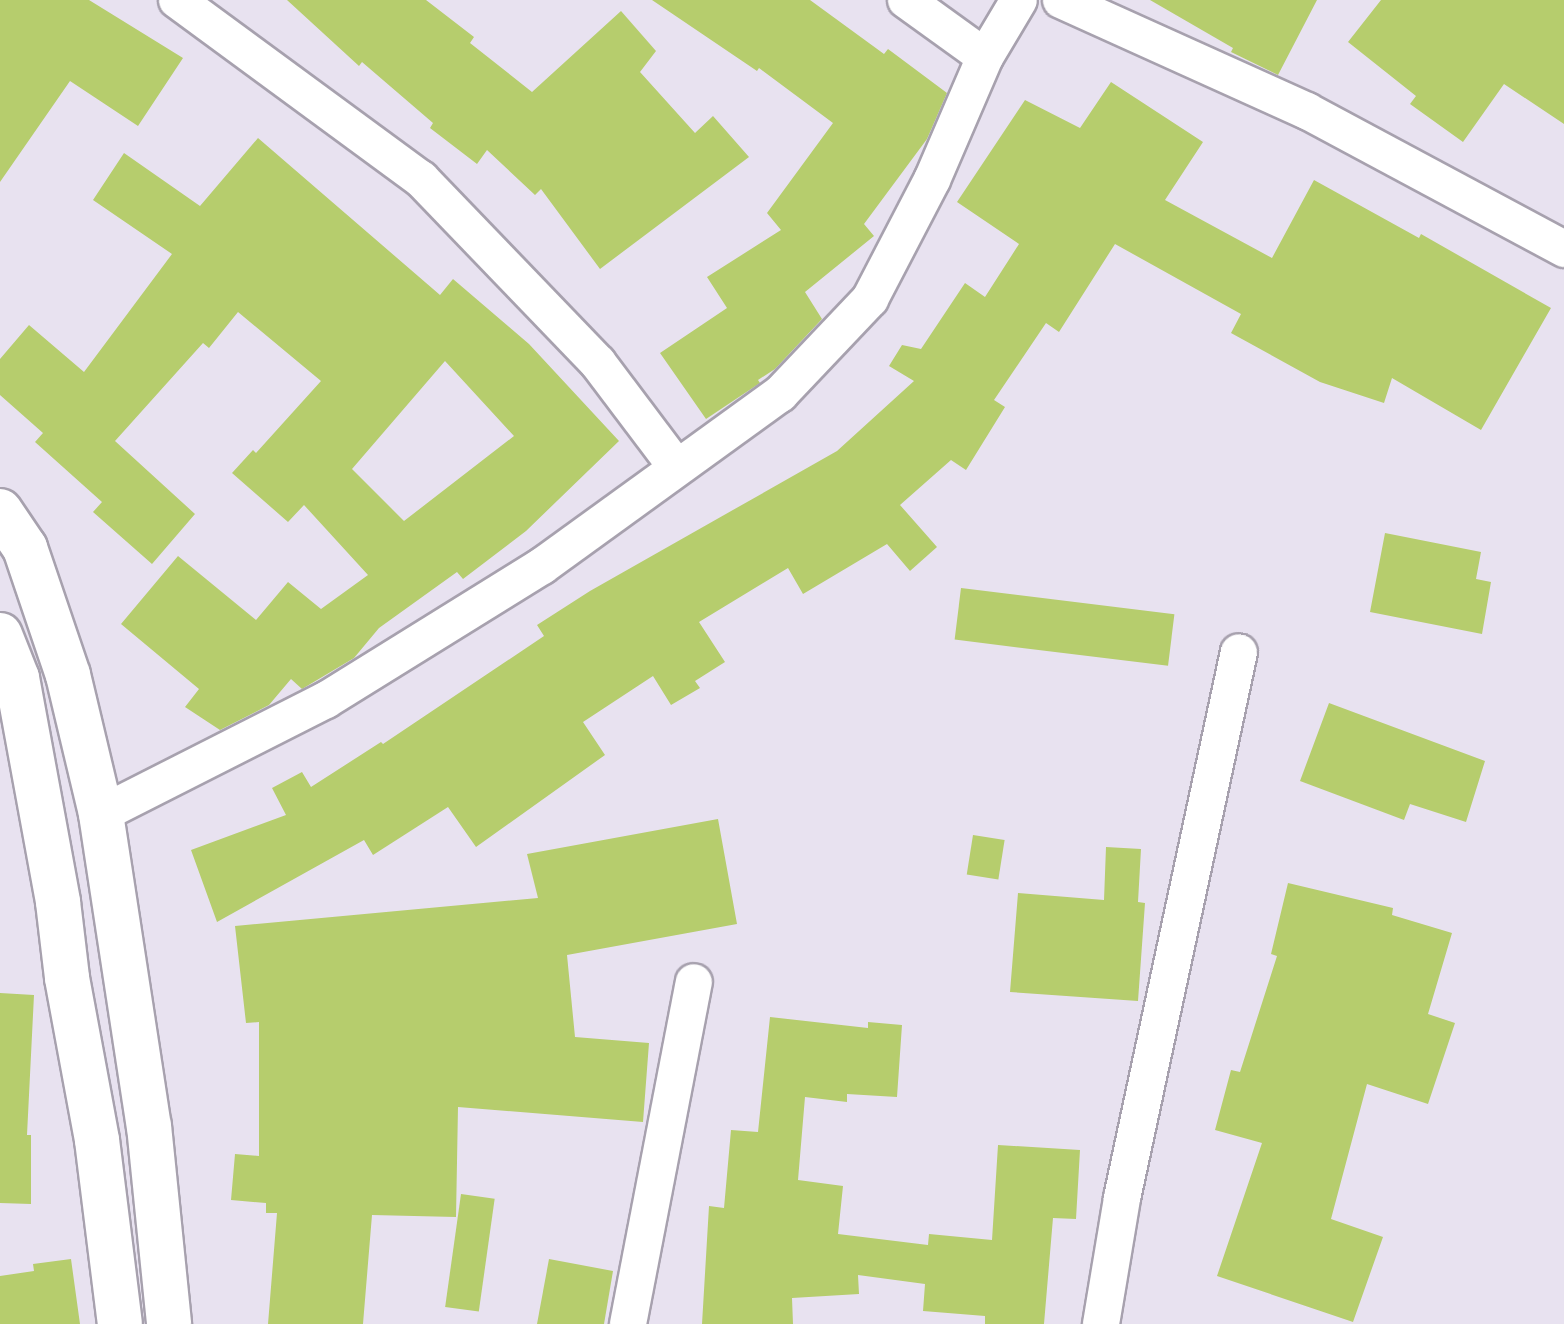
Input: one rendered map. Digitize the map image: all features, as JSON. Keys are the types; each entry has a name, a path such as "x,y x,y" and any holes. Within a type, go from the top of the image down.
{"main road":[{"path":"0,511 25,548 68,675 101,814 149,1126 169,1324"},
{"path":"0,635 17,678 58,902 67,978 97,1140 120,1324"}],"street":[{"path":"177,0 421,179 598,363 677,468"},
{"path":"906,0 985,57"},
{"path":"101,814 326,700 542,566 780,394 870,299 932,180 985,57 1019,0"},
{"path":"1061,0 1292,105 1564,249"},
{"path":"1101,1324 1122,1198 1239,652"},
{"path":"628,1324 694,982"}],"building":[{"path":"0,0 89,0 183,58 138,126 70,81 0,182"},
{"path":"287,0 426,0 474,37 470,43 532,92 621,11 656,51 640,72 695,133 713,116 749,157 600,269 541,189 535,195 487,150 477,164 430,128 433,123 362,62 359,66"},
{"path":"652,0 810,0 884,54 888,49 947,93 927,139 864,224 874,236 805,292 822,319 775,369 758,380 760,383 706,419 660,353 727,308 707,277 781,230 767,213 833,123 759,68 757,71"},
{"path":"1150,0 1317,0 1278,75 1231,52 1233,48"},
{"path":"1381,0 1564,0 1564,124 1504,84 1463,142 1410,104 1416,96 1348,42"},
{"path":"1111,82 1203,142 1165,200 1272,258 1314,180 1419,238 1421,234 1551,308 1481,430 1392,378 1384,403 1320,382 1231,333 1241,314 1115,244 1059,332 1046,323 994,400 1005,407 966,470 951,460 900,505 937,547 910,571 887,544 803,594 788,568 699,622 725,662 695,681 700,688 671,705 653,676 583,722 605,755 476,847 448,807 373,855 364,840 217,922 191,850 286,815 272,788 302,772 311,787 381,742 383,744 544,636 537,625 590,591 837,451 914,381 889,366 902,345 921,349 965,283 985,297 1019,244 957,202 1025,100 1080,128"},
{"path":"258,138 440,295 453,279 529,344 619,441 526,531 463,579 457,572 379,628 354,658 302,689 291,679 269,705 220,730 185,707 199,689 121,624 178,556 256,620 288,582 321,609 368,575 304,505 288,522 232,473 253,450 256,453 321,381 238,312 209,348 203,343 115,441 195,514 152,564 93,512 102,502 35,442 43,433 0,395 0,359 29,325 84,372 172,254 93,200 124,153 200,206","holes":["445,361 514,436 404,521 352,469"]},
{"path":"1385,533 1481,552 1476,579 1491,582 1482,634 1370,612"},
{"path":"961,588 1174,614 1168,666 955,640"},
{"path":"1329,703 1485,761 1466,822 1410,804 1404,820 1300,781"},
{"path":"718,819 737,924 567,955 575,1037 649,1043 643,1122 458,1107 456,1217 372,1215 363,1324 268,1324 277,1213 266,1213 266,1203 231,1200 235,1154 259,1156 259,1022 246,1023 235,926 538,898 527,854"},
{"path":"973,835 1005,840 998,880 967,875"},
{"path":"1106,847 1141,849 1138,902 1145,903 1138,1001 1010,992 1018,893 1104,900"},
{"path":"1288,883 1393,908 1392,915 1452,933 1428,1014 1455,1023 1428,1104 1367,1084 1331,1219 1383,1237 1353,1322 1217,1276 1262,1143 1215,1130 1231,1070 1240,1072 1277,956 1271,954"},
{"path":"0,993 34,995 27,1135 31,1135 31,1204 0,1203"},
{"path":"770,1017 868,1028 868,1022 902,1025 897,1097 847,1094 847,1102 805,1097 798,1180 843,1186 838,1234 928,1245 929,1234 992,1240 998,1145 1080,1150 1076,1219 1053,1218 1044,1324 985,1324 985,1316 923,1311 925,1284 858,1275 859,1294 792,1298 793,1324 702,1324 709,1206 724,1208 731,1130 758,1132"},
{"path":"461,1194 495,1199 479,1312 445,1307"},
{"path":"71,1259 80,1324 0,1324 0,1276 34,1271 33,1264"},
{"path":"549,1259 613,1271 604,1324 537,1324"}]}
